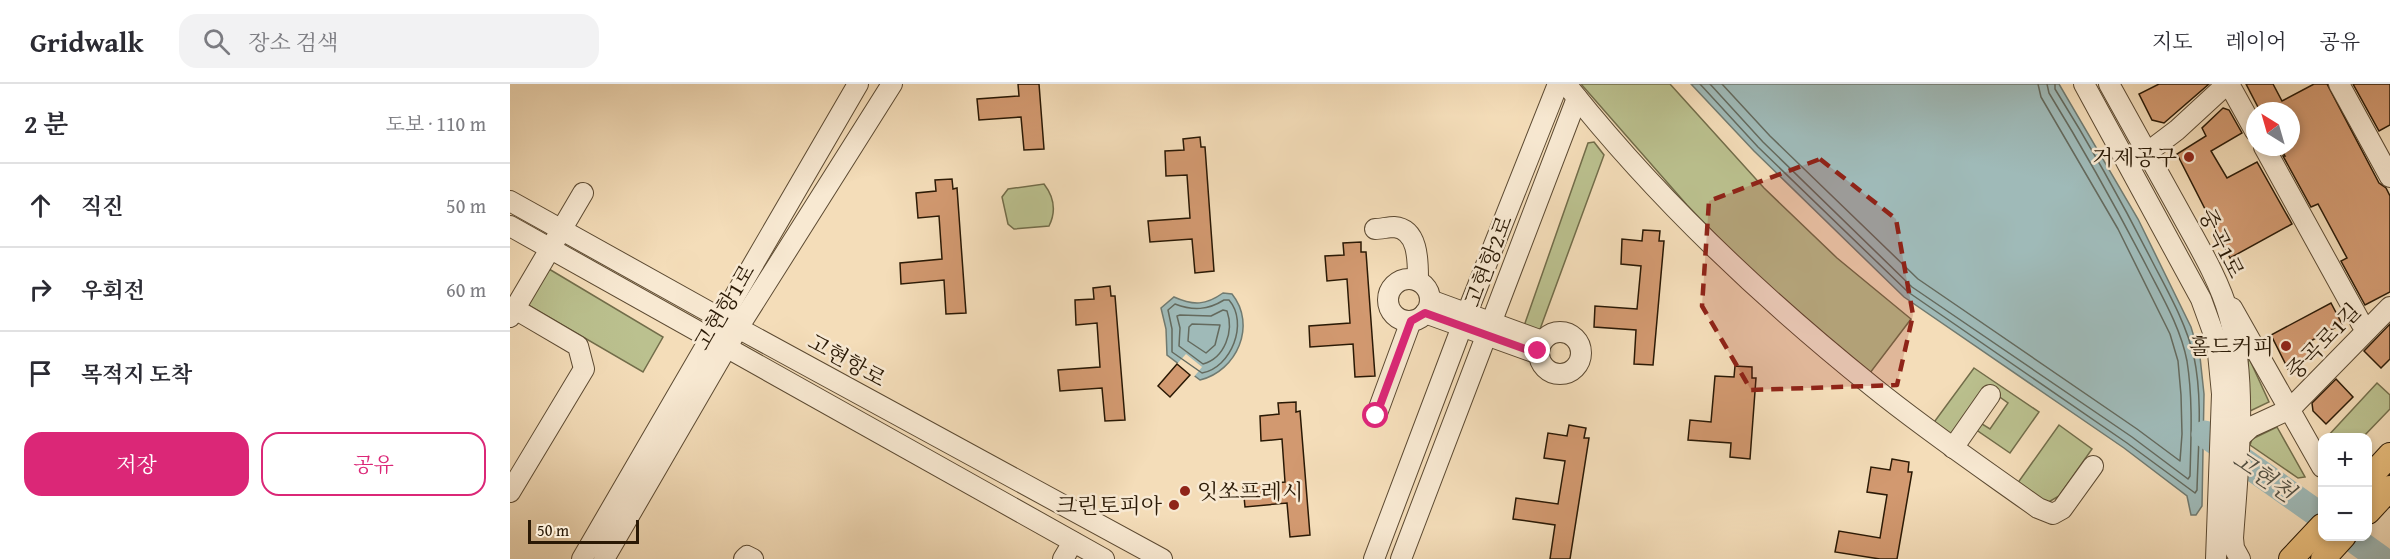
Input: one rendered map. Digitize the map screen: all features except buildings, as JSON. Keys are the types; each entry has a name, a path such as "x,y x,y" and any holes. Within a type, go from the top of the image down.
{"main road":[{"path":"2372,474 2390,455"},
{"path":"2372,507 2390,489"},
{"path":"2291,559 2318,530"},
{"path":"2323,559 2340,541"}],"street":[{"name":"고현항1로","path":"604,559 858,84"},
{"name":"고현항1로","path":"730,323 892,84"},
{"name":"고현항2로","path":"1374,559 1558,84"},
{"name":"중곡1로","path":"2084,84 2180,259 2210,322 2221,369 2230,436"},
{"name":"중곡1로","path":"2109,84 2194,238 2229,314 2236,350 2230,436"},
{"path":"2129,166 2148,154 2228,84 2246,115"},
{"path":"2339,84 2390,177"},
{"name":"고현항2로","path":"1401,559 1488,329 1571,91"},
{"path":"1571,91 1655,186 1745,277 1872,386 1953,448 2038,508 2053,514 2062,508 2093,466"},
{"path":"2269,156 2367,330"},
{"path":"510,492 584,369 578,346 512,313 583,192"},
{"name":"고현항로","path":"510,201 1162,559"},
{"name":"고현항로","path":"510,226 1104,559"},
{"path":"1375,229 1396,227 1409,234 1416,248 1418,280"},
{"path":"1376,416 1422,311 1428,290 1418,280 1398,281 1388,298 1392,312 1397,317 1422,311 1465,320 1540,347"},
{"path":"2219,289 2239,317 2318,460"},
{"name":"중곡로1길","path":"2290,409 2390,307"},
{"name":"고현항1로","path":"582,559 719,342"},
{"path":"1953,448 1990,395"},
{"path":"2223,559 2230,436 2290,409"},
{"path":"2216,559 2225,538"},
{"path":"2225,538 2240,559"},
{"path":"1063,559 1073,542"},
{"path":"744,559 747,556 753,559"}],"highlighted area":[{"path":"1820,159 1896,219 1913,315 1897,385 1751,390 1702,306 1709,201"}],"green space":[{"path":"1581,84 1670,84 1764,188 1837,258 1911,319 1870,373 1762,283 1687,205"},
{"path":"1594,142 1604,155 1539,332 1524,326 1588,143"},
{"path":"1044,184 1053,205 1053,215 1049,226 1014,229 1008,224 1002,197 1008,189"},
{"path":"549,269 663,337 643,372 528,305"},
{"path":"2248,356 2269,402 2248,412"},
{"path":"1974,368 2039,412 2010,453 1975,429 1979,422 1990,429 2008,403 1987,388 1953,437 1932,425"},
{"path":"2377,383 2390,395 2390,409 2367,433 2331,433"},
{"path":"2059,425 2092,449 2059,496 2047,503 2017,484"},
{"path":"2277,427 2305,477 2298,478 2250,445 2252,439"}],"water":[{"path":"1691,84 2059,84 2138,219 2191,327 2200,357 2204,394 2202,506 2196,515 2191,515 2187,496 2124,448 1904,297 1754,151"},
{"path":"1223,293 1232,294 1239,306 1243,319 1243,332 1233,357 1213,375 1200,380 1167,355 1166,329 1161,308 1174,297 1200,303"}],"pier":[{"path":"1186,354 1202,367 1193,378 1176,365"}],"waterway":[{"name":"고현천","path":"2205,434 2318,514"},
{"name":"고현천","path":"2356,541 2381,559"}],"place":[{"name":"거제공구","path":"2189,157"},
{"name":"홀드커피","path":"2286,346"},
{"name":"잇쏘프레시","path":"1185,491"},
{"name":"크린토피아","path":"1174,505"}],"route":[{"path":"1376,416 1411,321 1425,313 1539,354 1538,351"}]}
